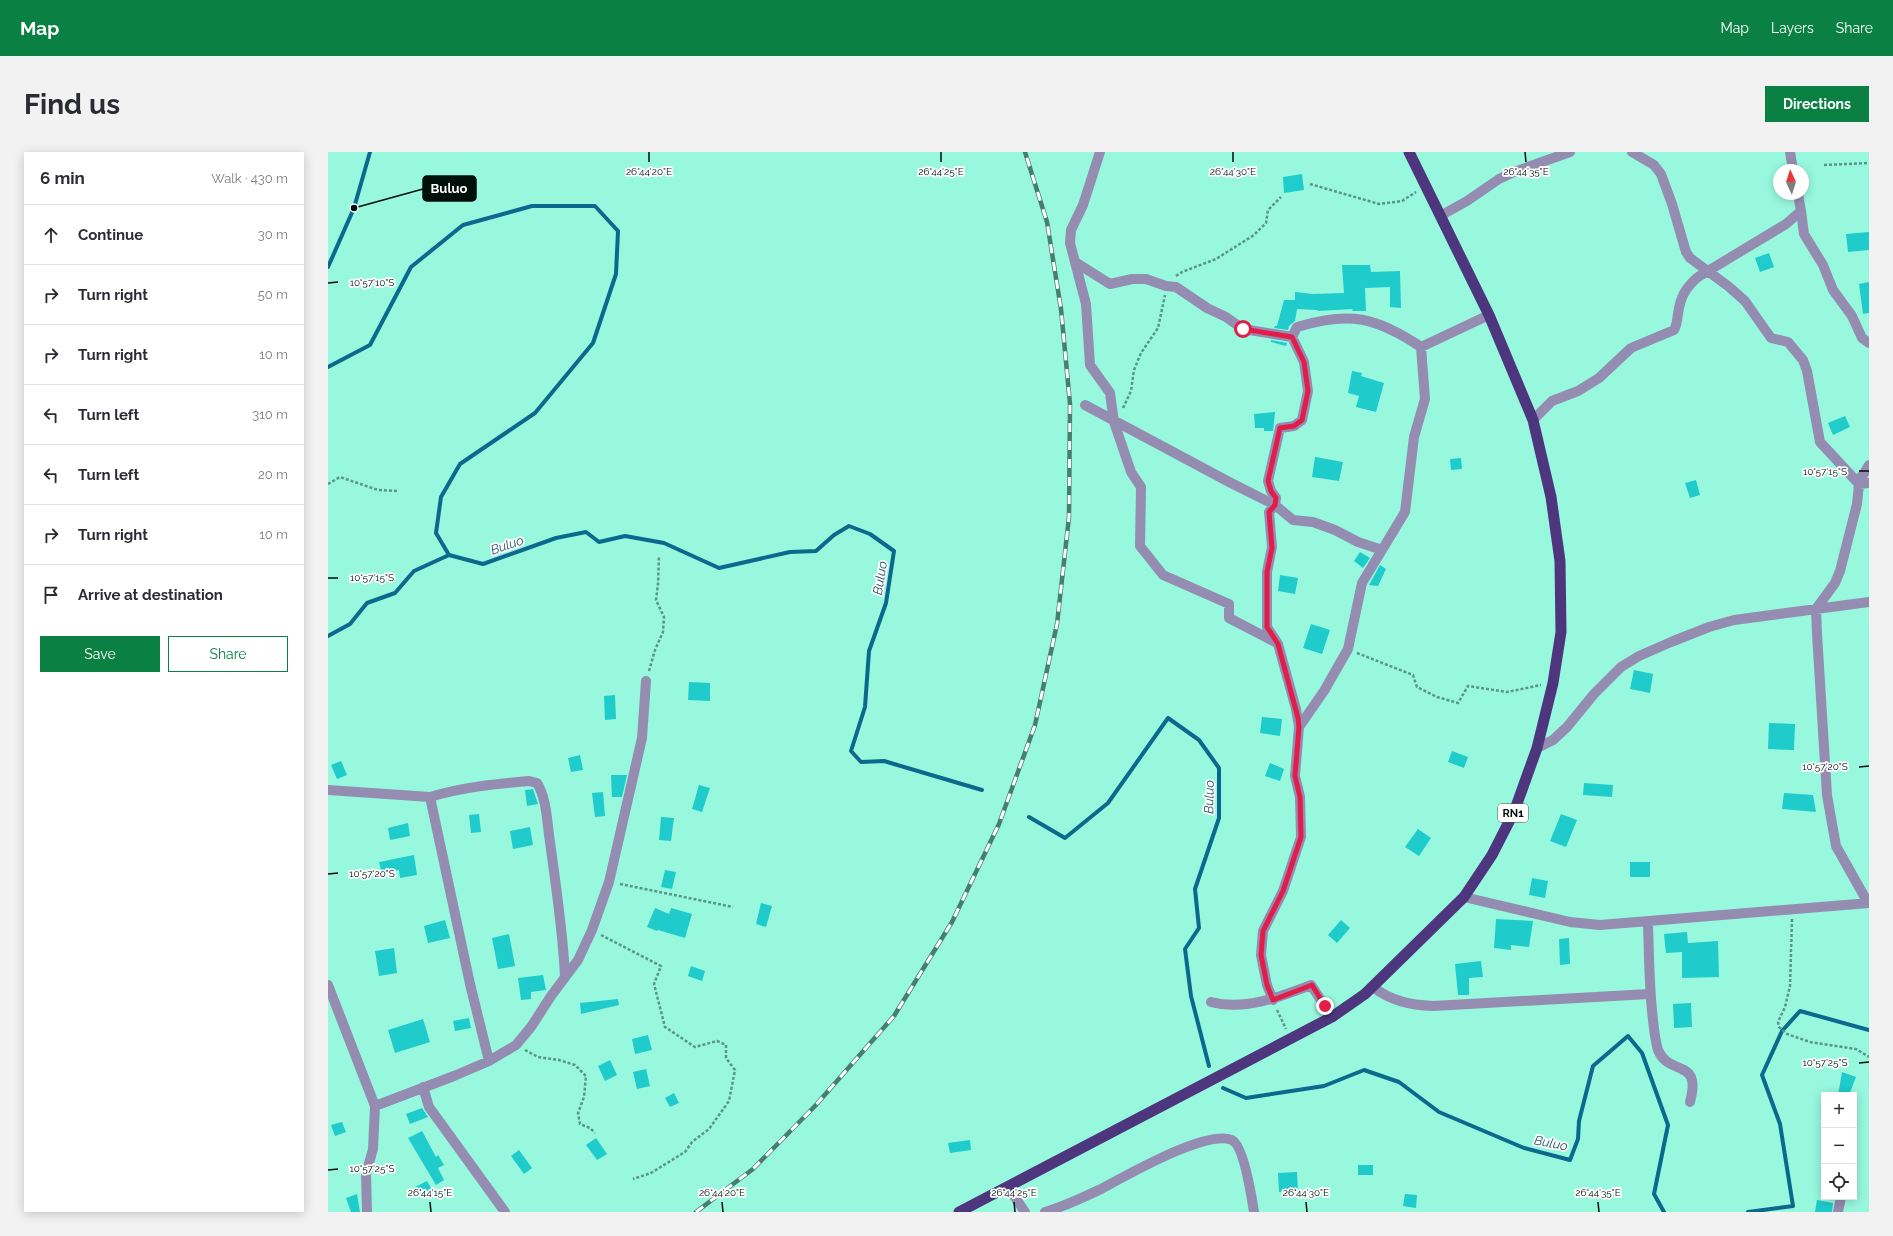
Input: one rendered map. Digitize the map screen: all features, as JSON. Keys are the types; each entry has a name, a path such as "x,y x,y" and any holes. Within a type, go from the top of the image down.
{"highway":[{"name":"RN1","path":"959,1212 1332,1017 1373,987 1464,897 1492,855 1514,812 1536,748 1553,683 1561,632 1560,561 1551,497 1533,420 1489,315 1409,152"}],"street":[{"path":"1100,152 1083,205 1071,230 1070,243 1086,304 1090,365 1110,393 1114,422 1130,472 1141,488 1140,546 1163,575 1229,604 1229,618 1278,644"},
{"path":"1440,216 1514,172 1570,152"},
{"path":"1632,152 1654,165 1661,174 1672,204 1686,252 1745,301 1771,338 1788,342 1803,360 1807,371 1820,442 1842,468 1862,483"},
{"path":"1790,152 1792,164"},
{"path":"1799,200 1804,234 1823,265 1833,290 1852,316 1862,338 1869,343"},
{"path":"1533,420 1552,401 1578,390 1599,378 1631,348 1674,330 1680,304 1686,289 1698,277 1786,224 1800,211"},
{"path":"1075,262 1110,284 1132,279 1146,279 1176,287 1207,308 1226,317 1243,329 1292,337"},
{"path":"1421,347 1489,315"},
{"path":"1292,337 1297,327 1320,320 1342,318 1376,322 1397,331 1421,347"},
{"path":"1273,1000 1267,985 1261,955 1263,931 1283,891 1301,837 1300,797 1295,776 1299,727 1296,709 1278,644 1267,627 1267,572 1272,548 1269,512 1275,505 1276,498 1271,491 1268,481 1280,428 1294,426 1302,420 1308,391 1304,362 1292,337"},
{"path":"1299,727 1324,691 1348,649 1362,583 1405,512 1414,437 1425,399 1421,347"},
{"path":"1086,405 1114,422 1275,505 1293,520 1313,522 1335,530 1358,542 1382,550"},
{"path":"1464,897 1570,922 1600,925 1868,903 1836,846 1827,796 1820,706 1816,609 1835,583 1840,571 1863,476 1869,465"},
{"path":"1536,748 1553,740 1567,727 1609,678 1621,667 1639,656 1721,623 1869,602"},
{"path":"375,1106 489,1061 516,1045 531,1027 578,960 592,930 609,882 642,738 646,681"},
{"path":"328,790 430,797 454,789 476,786 529,781 537,783 542,791 550,846 563,943 565,977"},
{"path":"430,797 470,984 489,1061"},
{"path":"1648,922 1649,994 1658,1048 1665,1062 1681,1068 1691,1076 1694,1081 1694,1089 1690,1102"},
{"path":"328,985 375,1106 373,1149 366,1174 367,1212"},
{"path":"1211,1002 1224,1006 1273,1000 1312,985 1332,1017"},
{"path":"1373,987 1384,996 1399,1001 1413,1005 1433,1006 1649,994"},
{"path":"423,1087 429,1107 505,1212"},
{"path":"1045,1212 1098,1191 1168,1154 1199,1143 1221,1139 1232,1140 1237,1145 1247,1176 1254,1212"},
{"path":"1008,1187 1025,1212"},
{"path":"1838,1212 1840,1200"}],"path":[{"path":"1824,165 1869,163"},
{"path":"1310,184 1379,204 1402,201 1425,186"},
{"path":"328,484 340,477 378,490 399,491"},
{"path":"646,681 655,650 664,632 664,617 656,600 659,556"},
{"path":"1348,649 1413,675 1417,687 1437,697 1458,703 1468,686 1507,692 1553,683"},
{"path":"609,882 733,907"},
{"path":"1793,909 1790,986 1785,1007 1778,1022 1779,1027 1787,1034 1810,1042 1856,1049 1869,1057"},
{"path":"592,930 661,966 654,984 665,1027 695,1047 717,1041 726,1045 726,1058 735,1070 729,1102 709,1130 692,1142 685,1152 651,1173 633,1179"},
{"path":"1273,1000 1290,1039"},
{"path":"516,1045 538,1057 559,1060 575,1065 586,1076 584,1097 578,1113 580,1124 590,1128 595,1133"}],"building":[{"path":"1302,174 1304,190 1284,193 1283,177"},
{"path":"1869,232 1869,250 1848,252 1846,234"},
{"path":"1769,253 1774,267 1760,272 1755,258"},
{"path":"1342,265 1370,265 1371,272 1400,271 1401,308 1390,307 1390,287 1365,288 1366,311 1352,311 1353,309 1318,311 1297,309 1295,321 1289,326 1288,330 1274,328 1277,326 1284,300 1295,300 1295,292 1313,294 1344,293"},
{"path":"1869,282 1869,313 1863,314 1859,284"},
{"path":"1271,340 1287,343 1286,346 1271,342"},
{"path":"1352,371 1362,373 1361,376 1384,383 1376,412 1356,407 1359,396 1348,393"},
{"path":"1275,412 1273,431 1264,431 1264,428 1255,428 1254,414"},
{"path":"1845,416 1850,427 1833,435 1828,423"},
{"path":"1315,457 1343,462 1339,481 1312,477"},
{"path":"1461,458 1462,469 1451,470 1450,459"},
{"path":"1696,480 1700,495 1690,498 1685,483"},
{"path":"1360,552 1370,558 1363,568 1354,561"},
{"path":"1380,565 1386,569 1378,586 1369,585"},
{"path":"1280,575 1298,578 1295,594 1278,591"},
{"path":"1311,624 1330,630 1322,654 1303,648"},
{"path":"1634,670 1653,674 1650,693 1630,689"},
{"path":"689,682 710,683 710,701 688,700"},
{"path":"615,695 616,719 605,720 604,696"},
{"path":"1262,717 1282,719 1280,736 1260,733"},
{"path":"1769,723 1795,724 1794,750 1768,749"},
{"path":"1452,751 1468,757 1464,768 1448,762"},
{"path":"580,755 583,770 571,772 568,758"},
{"path":"341,761 347,775 337,779 331,765"},
{"path":"1270,763 1284,769 1280,781 1265,776"},
{"path":"611,775 627,775 622,797 612,797"},
{"path":"1584,783 1613,785 1612,797 1583,795"},
{"path":"699,785 710,788 702,812 692,809"},
{"path":"533,789 538,804 527,806 525,790"},
{"path":"603,792 605,816 595,817 592,793"},
{"path":"1784,793 1813,795 1816,812 1782,809"},
{"path":"479,814 481,832 471,833 469,815"},
{"path":"1561,814 1577,820 1566,847 1550,841"},
{"path":"661,817 674,818 671,841 659,840"},
{"path":"408,823 410,836 390,840 388,828"},
{"path":"530,827 533,845 513,849 510,831"},
{"path":"1418,829 1431,838 1419,856 1405,847"},
{"path":"414,855 417,875 400,878 399,870 382,874 379,862"},
{"path":"1630,862 1650,862 1650,877 1630,877"},
{"path":"665,870 676,872 672,889 661,887"},
{"path":"1532,878 1548,881 1545,898 1529,895"},
{"path":"761,903 772,906 766,927 756,924"},
{"path":"655,908 669,914 671,908 692,914 685,938 647,927"},
{"path":"1496,919 1533,921 1529,947 1511,945 1511,950 1494,948"},
{"path":"445,920 450,938 428,943 424,926"},
{"path":"1341,920 1350,928 1337,943 1328,935"},
{"path":"1687,932 1688,943 1718,941 1719,977 1682,978 1682,952 1666,953 1664,934"},
{"path":"509,934 515,966 498,969 492,938"},
{"path":"1569,938 1570,964 1560,965 1559,939"},
{"path":"394,948 397,973 379,976 375,951"},
{"path":"1481,961 1483,977 1469,978 1469,995 1458,995 1455,964"},
{"path":"691,966 705,971 702,981 688,976"},
{"path":"543,975 546,990 531,992 531,999 521,1000 518,978"},
{"path":"618,999 619,1005 581,1014 580,1003"},
{"path":"1691,1003 1692,1027 1674,1028 1673,1004"},
{"path":"469,1018 471,1028 455,1031 453,1021"},
{"path":"423,1019 430,1042 395,1053 388,1030"},
{"path":"648,1035 652,1050 635,1054 632,1039"},
{"path":"610,1060 617,1075 605,1081 598,1066"},
{"path":"646,1069 650,1086 637,1089 633,1072"},
{"path":"1842,1072 1856,1077 1850,1092 1839,1092"},
{"path":"674,1093 679,1103 670,1107 665,1098"},
{"path":"422,1108 428,1117 410,1124 406,1114"},
{"path":"342,1122 346,1132 335,1136 331,1125"},
{"path":"422,1131 436,1157 438,1155 444,1165 438,1168 444,1180 436,1185 408,1138"},
{"path":"596,1138 607,1154 597,1160 586,1145"},
{"path":"970,1140 971,1150 950,1153 948,1143"},
{"path":"519,1150 532,1168 524,1174 511,1156"},
{"path":"1358,1165 1373,1165 1373,1175 1358,1175"},
{"path":"1297,1172 1298,1191 1279,1192 1278,1173"},
{"path":"427,1181 432,1190 419,1196 415,1187"},
{"path":"357,1194 360,1212 351,1212 346,1198"},
{"path":"1405,1194 1417,1195 1416,1208 1403,1206"},
{"path":"1817,1200 1833,1203 1832,1212 1815,1212"}],"waterway":[{"name":"Buluo","path":"328,267 354,208 370,152"},
{"name":"Buluo","path":"328,367 370,345 411,267 463,225 532,206 595,206 618,231 616,274 593,343 535,413 460,464 441,497 436,533 449,555 483,564 556,538 586,532 599,542 625,536 664,543 719,568 790,552 816,551 834,535 849,526 870,534 894,551 886,603 869,651 865,707 851,751 861,762 884,761 982,790"},
{"path":"328,636 350,624 367,603 395,593 414,571 449,555"},
{"name":"Buluo","path":"1029,817 1065,838 1108,803 1168,718 1199,740 1219,768 1219,818 1195,889 1199,928 1185,949 1191,996 1209,1066"},
{"name":"Buluo","path":"1748,1212 1793,1206 1780,1124 1762,1075 1782,1031 1800,1011 1869,1030"},
{"name":"Buluo","path":"1223,1088 1246,1098 1324,1086 1364,1070 1399,1082 1439,1112 1524,1148 1570,1160 1578,1139 1579,1121 1593,1066 1628,1036 1642,1053 1668,1125 1654,1194 1664,1212"}],"railway":[{"path":"696,1212 753,1169 815,1106 894,1016 952,922 999,824 1035,725 1057,624 1069,517 1070,404 1061,309 1047,222 1025,152"}],"place":[{"name":"Buluo","path":"354,208"}],"route":[{"path":"1243,329 1292,337 1304,362 1308,391 1302,420 1294,426 1280,428 1268,481 1271,491 1276,498 1275,505 1269,512 1272,548 1267,572 1267,627 1278,644 1298,718 1299,727 1295,776 1300,797 1301,837 1283,891 1263,931 1261,955 1267,985 1273,1000 1312,985 1325,1006"}]}
